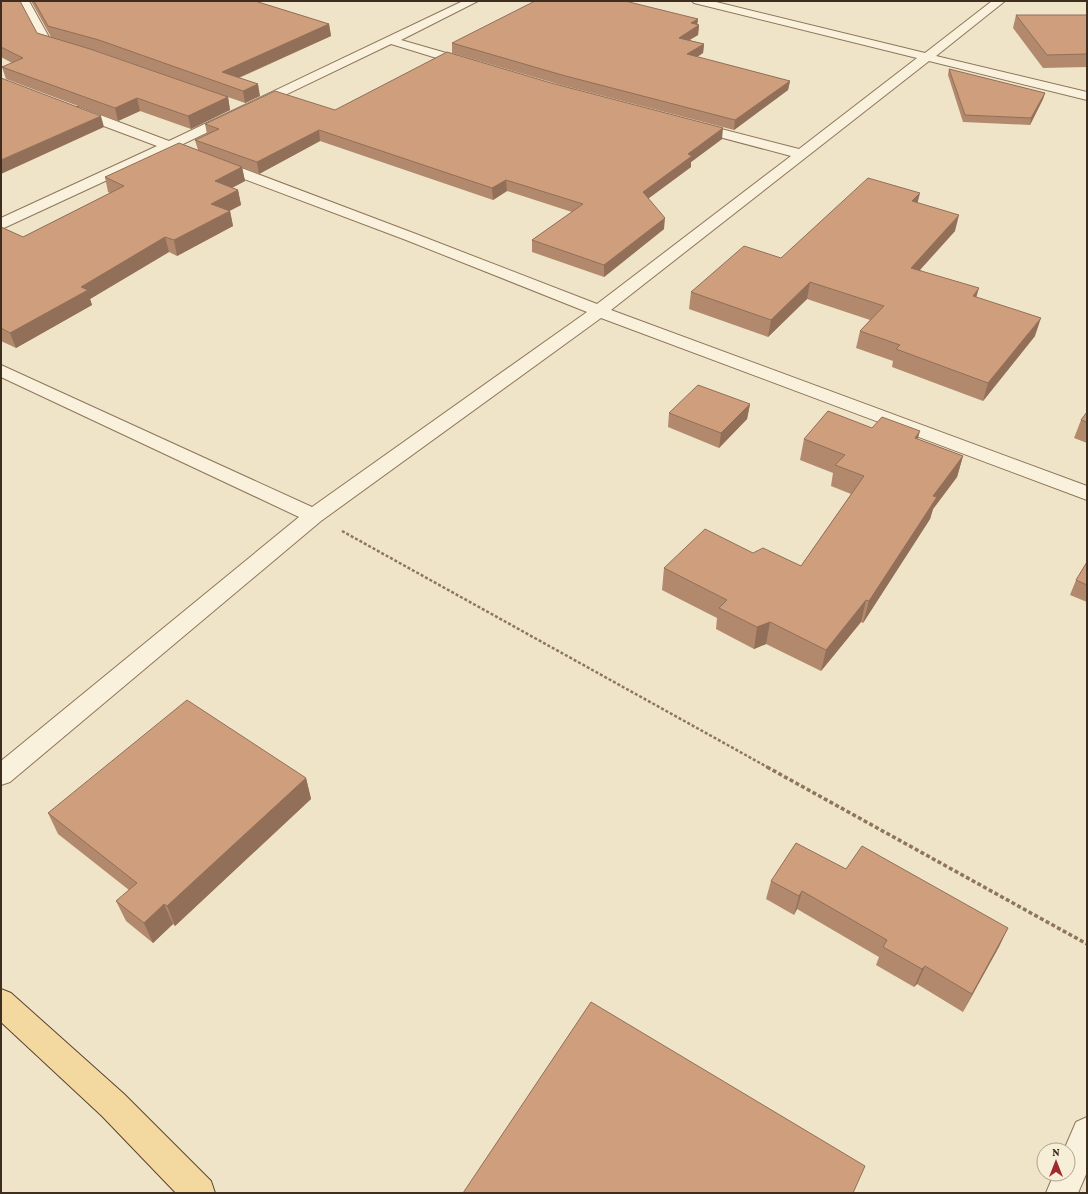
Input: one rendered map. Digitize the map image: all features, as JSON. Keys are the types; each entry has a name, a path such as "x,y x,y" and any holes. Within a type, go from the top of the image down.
{"main road":[{"path":"1,1003 113,1105 199,1193"}],"street":[{"path":"23,1 30,10 35,25 45,41 75,51"},
{"path":"1,224 58,199 167,145 472,1"},
{"path":"698,1 1087,96"},
{"path":"1,775 314,516 599,311 732,210 801,154 999,1"},
{"path":"389,40 480,67"},
{"path":"59,104 418,240 599,311 1087,493"},
{"path":"231,104 245,109"},
{"path":"678,121 801,154"},
{"path":"1,370 314,516"},
{"path":"1062,1193 1087,1133"}],"path":[{"path":"314,516 1087,944"}],"building":[{"path":"1,1 20,1 37,33 90,49 228,97 188,116 137,98 115,108 2,67 23,58 1,47"},
{"path":"34,1 255,1 329,24 222,72 258,84 243,91 99,40 48,26"},
{"path":"535,1 625,1 698,19 691,23 699,25 679,38 704,44 687,54 790,81 735,120 562,75 452,43"},
{"path":"1016,15 1087,15 1087,54 1047,55"},
{"path":"447,52 551,83 723,128 688,154 692,156 643,192 665,218 604,265 532,240 583,204 506,180 492,188 319,130 257,162 195,140 219,129 205,124 275,91 335,110"},
{"path":"949,69 1045,93 1031,118 965,115"},
{"path":"1,78 101,116 1,160"},
{"path":"179,143 242,167 215,181 238,190 211,204 230,211 174,240 165,237 81,287 88,290 10,333 1,328 1,227 23,237 124,186 105,177"},
{"path":"868,178 920,193 912,201 959,215 911,268 979,288 973,296 1041,318 988,383 896,349 900,345 860,331 884,306 810,282 771,320 691,292 744,246 781,258"},
{"path":"698,385 750,404 721,433 669,413"},
{"path":"828,411 872,428 882,417 920,431 915,438 963,456 933,496 937,497 869,601 866,600 826,650 770,622 757,627 719,608 727,600 664,568 705,529 753,553 763,548 801,566 864,476 835,465 845,455 804,439"},
{"path":"1087,412 1087,422 1081,420"},
{"path":"1087,562 1087,585 1076,580"},
{"path":"187,700 306,778 167,906 164,904 144,923 116,901 137,883 48,813"},
{"path":"796,843 846,869 862,846 1008,928 972,994 925,966 922,969 883,947 887,940 802,891 799,896 771,881"},
{"path":"591,1002 865,1166 853,1193 463,1193"}]}
